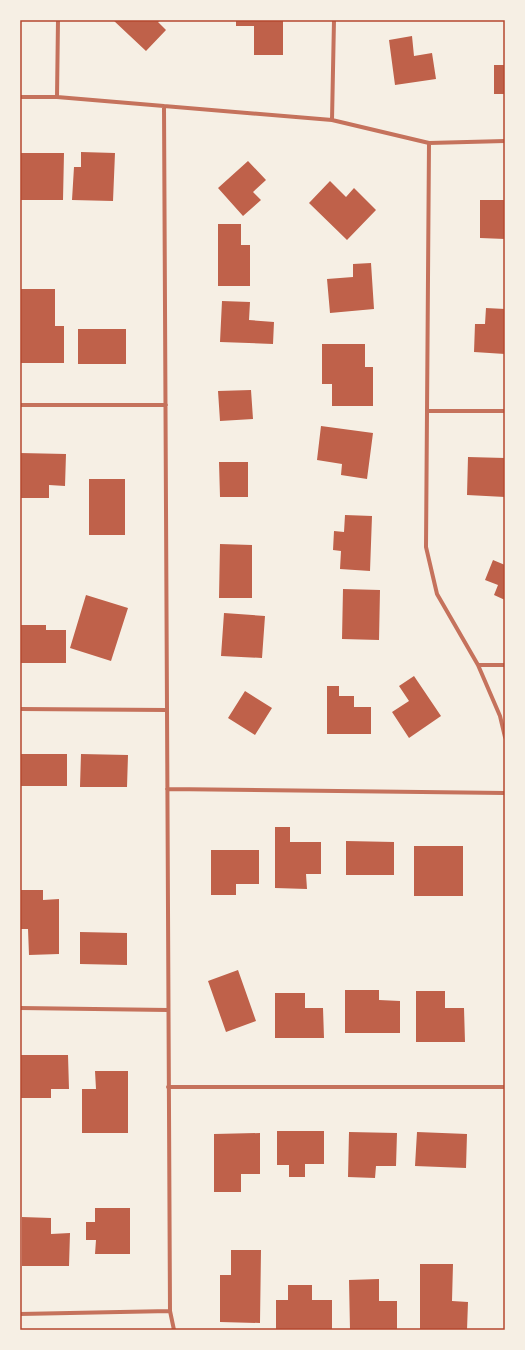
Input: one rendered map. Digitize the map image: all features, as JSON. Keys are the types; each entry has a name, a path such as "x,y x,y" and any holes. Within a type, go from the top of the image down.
{"street":[{"path":"57,97 58,20"},
{"path":"332,120 334,20"},
{"path":"20,97 57,97 332,120 429,143 505,141"},
{"path":"164,106 168,1087 170,1311 174,1330"},
{"path":"429,143 426,547 437,594 478,665 500,716 505,737"},
{"path":"20,405 166,405"},
{"path":"428,411 505,411"},
{"path":"478,665 505,665"},
{"path":"20,709 167,710"},
{"path":"167,789 505,793"},
{"path":"20,1008 168,1010"},
{"path":"168,1087 505,1087"},
{"path":"20,1314 170,1311"}],"building":[{"path":"113,20 161,20 158,22 166,30 146,51"},
{"path":"236,20 283,20 283,55 254,55 254,26 236,26"},
{"path":"412,36 414,56 432,53 436,79 395,85 389,40"},
{"path":"494,65 505,65 505,94 494,94"},
{"path":"81,152 115,153 113,201 72,200 74,167 81,167"},
{"path":"20,153 64,153 63,200 20,200"},
{"path":"248,161 266,180 253,192 261,200 243,216 218,188"},
{"path":"330,181 346,197 354,188 376,210 347,240 309,203"},
{"path":"480,200 505,200 505,239 480,238"},
{"path":"218,224 241,224 241,245 250,245 250,286 218,286"},
{"path":"371,263 374,309 330,313 327,279 353,277 353,264"},
{"path":"20,289 55,289 55,326 64,326 64,363 20,363"},
{"path":"222,301 250,302 249,320 274,322 273,344 220,342"},
{"path":"486,308 505,309 505,354 474,352 475,324 485,324"},
{"path":"78,329 126,329 126,364 78,364"},
{"path":"322,344 365,344 365,367 373,367 373,406 332,406 332,384 322,384"},
{"path":"251,390 253,419 220,421 218,391"},
{"path":"321,426 373,433 367,479 341,475 342,464 317,460"},
{"path":"20,453 66,454 65,486 49,485 49,498 20,498"},
{"path":"468,457 505,458 505,497 467,495"},
{"path":"219,462 248,462 248,497 220,497"},
{"path":"89,479 125,479 125,535 89,535"},
{"path":"345,515 372,516 370,571 340,569 341,551 333,550 334,531 344,532"},
{"path":"220,544 252,545 252,598 219,598"},
{"path":"493,560 505,565 505,600 494,595 498,585 485,580"},
{"path":"343,589 380,590 379,640 342,639"},
{"path":"86,595 128,608 111,661 70,648"},
{"path":"224,613 265,616 262,658 221,656"},
{"path":"20,625 46,625 46,630 66,630 66,663 20,663"},
{"path":"414,676 441,716 409,738 392,712 409,701 399,686"},
{"path":"327,686 339,686 339,696 354,696 354,707 371,707 371,734 327,734"},
{"path":"245,691 272,708 255,735 228,718"},
{"path":"20,754 67,754 67,786 20,786"},
{"path":"81,754 128,755 127,787 80,787"},
{"path":"275,827 290,827 290,842 321,842 321,874 306,874 307,889 275,888"},
{"path":"346,841 394,842 394,875 346,875"},
{"path":"414,846 463,846 463,896 414,896"},
{"path":"211,850 259,850 259,884 236,884 236,895 211,895"},
{"path":"20,890 43,890 43,900 59,899 59,954 29,955 28,929 20,929"},
{"path":"80,932 127,933 127,965 80,964"},
{"path":"238,970 256,1021 226,1032 208,981"},
{"path":"345,990 379,990 379,1000 400,1001 400,1033 345,1033"},
{"path":"416,991 445,991 445,1008 464,1008 465,1042 416,1042"},
{"path":"275,993 305,993 305,1008 323,1008 324,1038 275,1038"},
{"path":"21,1055 68,1055 69,1089 51,1089 51,1098 21,1098"},
{"path":"95,1071 128,1071 128,1133 82,1133 82,1089 96,1089"},
{"path":"277,1131 324,1131 324,1164 305,1164 305,1177 289,1177 289,1165 277,1165"},
{"path":"349,1132 397,1133 396,1166 376,1166 375,1178 348,1177"},
{"path":"417,1132 467,1134 466,1168 415,1166"},
{"path":"260,1133 260,1174 241,1174 241,1192 214,1192 214,1134"},
{"path":"95,1208 130,1208 130,1254 95,1254 96,1240 86,1240 86,1222 95,1222"},
{"path":"22,1217 51,1218 51,1234 70,1233 69,1266 22,1266"},
{"path":"231,1250 261,1250 260,1323 220,1322 220,1275 231,1275"},
{"path":"420,1264 453,1264 452,1301 468,1302 467,1330 420,1330"},
{"path":"379,1279 379,1301 397,1301 397,1330 350,1330 349,1280"},
{"path":"288,1285 312,1285 312,1300 332,1300 332,1330 276,1330 276,1300 288,1300"}]}
